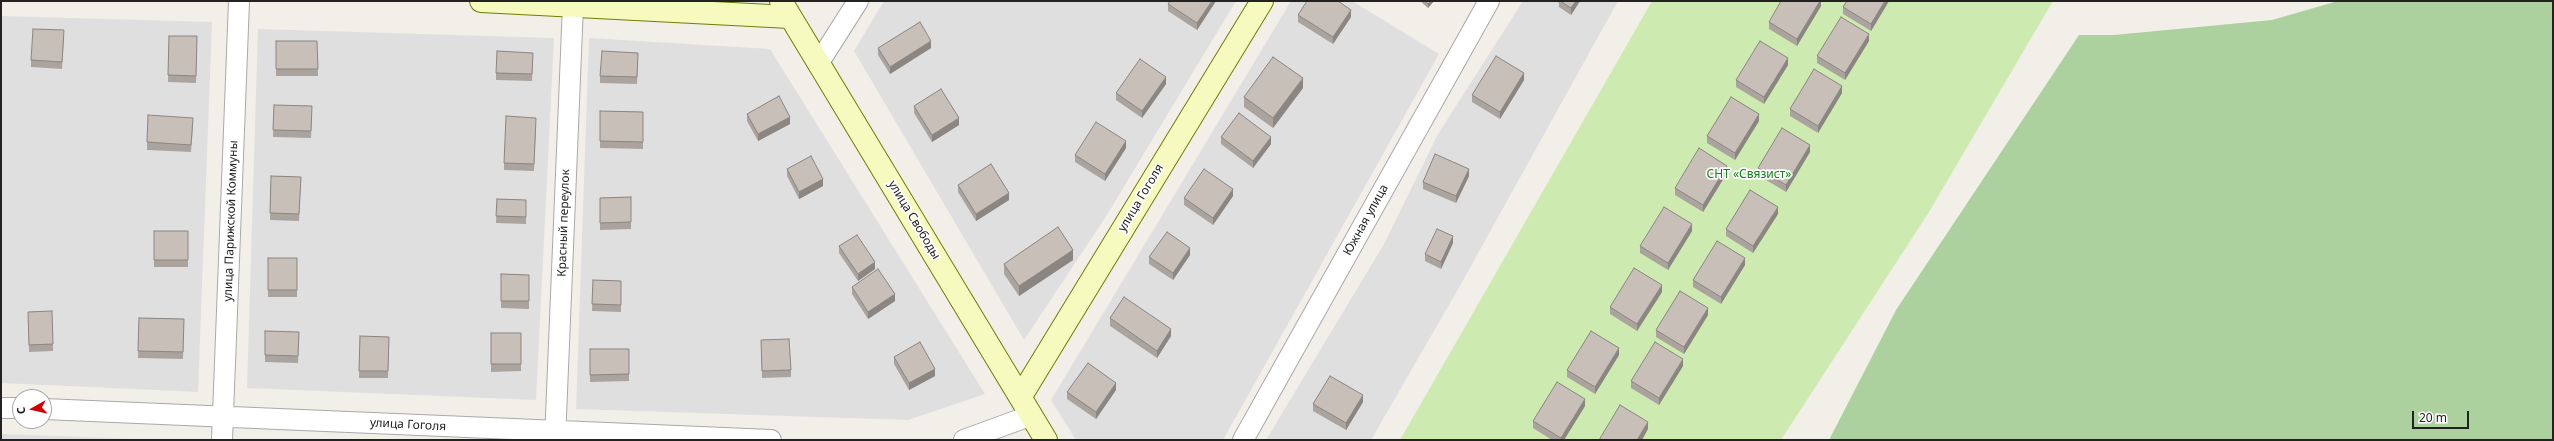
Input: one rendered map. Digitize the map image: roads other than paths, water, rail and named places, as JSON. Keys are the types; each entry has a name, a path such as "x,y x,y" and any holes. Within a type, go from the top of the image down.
{"street":[{"name":"улица Парижской Коммуны","path":"222,440 239,1"},
{"path":"481,1 573,5 785,9"},
{"path":"818,64 858,1"},
{"name":"улица Гоголя","path":"1021,396 1262,1"},
{"name":"Южная улица","path":"1243,440 1490,1"},
{"name":"Красный переулок","path":"556,436 573,5"},
{"name":"улица Свободы","path":"785,9 1021,396 1046,440"},
{"path":"1,408 12,408"},
{"name":"улица Гоголя","path":"52,409 224,416 556,436 771,440"},
{"path":"964,440 1032,415"}],"park label":[{"name":"СНТ «Связист»","path":"1749,175"}]}
